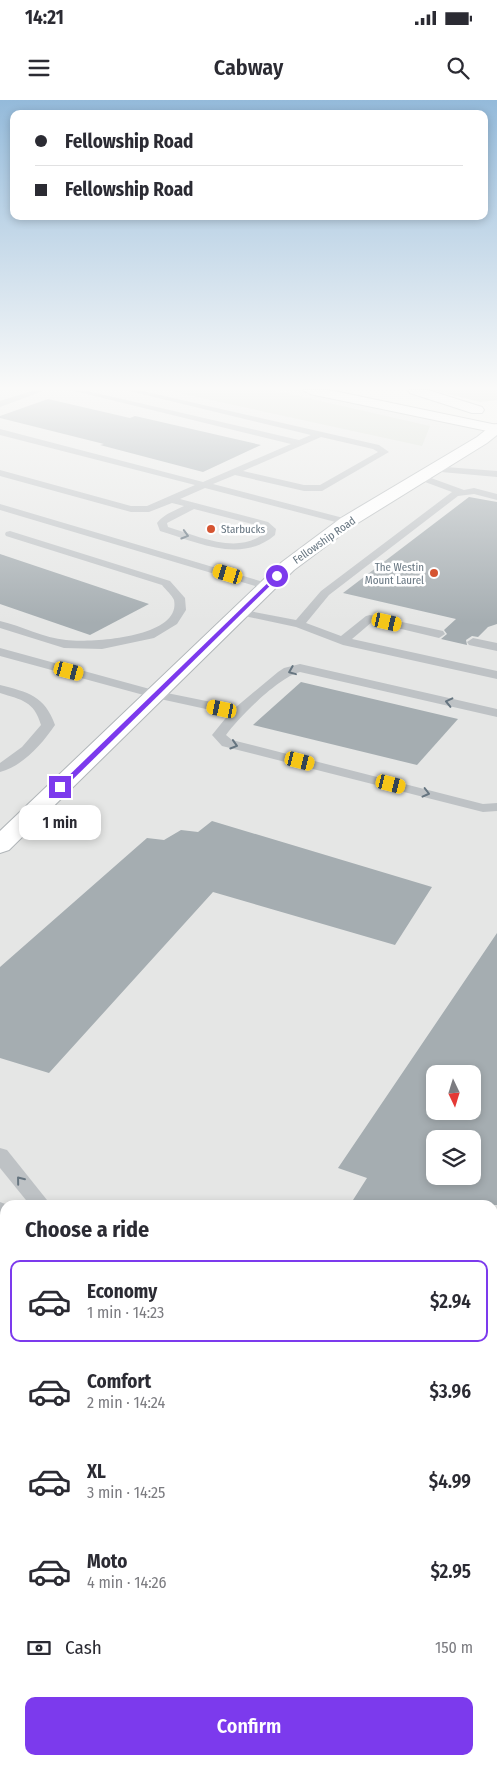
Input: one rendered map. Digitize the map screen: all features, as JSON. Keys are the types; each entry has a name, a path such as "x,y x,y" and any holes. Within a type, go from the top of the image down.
{"main road":[{"name":"Fellowship Road","path":"0,845 266,586 306,552 347,522 436,468"}],"lane":[{"path":"135,468 347,522"},
{"path":"0,473 131,509 152,508 245,468"},
{"path":"235,472 304,488 320,488 328,486 358,468"},
{"path":"479,468 497,474"},
{"path":"427,473 497,474"},
{"path":"427,473 461,492"},
{"path":"299,624 325,593 455,494 479,492 497,497"},
{"path":"173,500 194,505 264,524 271,530 269,535 251,544 236,547 223,546 164,529 162,523 165,519 194,505"},
{"path":"0,507 266,586"},
{"path":"4,535 40,518"},
{"path":"0,624 64,644 102,645 150,636 173,622 180,610 179,598 166,583 4,535"},
{"path":"239,612 299,624 343,641 497,675"},
{"path":"343,641 370,618 439,634"},
{"path":"473,642 497,647"},
{"path":"0,652 155,694 239,712"},
{"path":"497,713 300,668 288,671 239,712 219,735 227,743 483,808 497,807"},
{"path":"0,689 35,700 44,712 48,725 39,739 9,764 0,768"},
{"path":"0,1155 37,1200"}],"shaded area":[{"path":"0,468 497,468 497,1200 0,1200"}],"building":[{"path":"187,468 212,468 203,472"},
{"name":"The Westin Mount Laurel","path":"469,497 497,502 497,624 488,627 478,637 472,636 466,640 467,645 441,639 447,634 444,630 456,619 343,593"},
{"path":"0,554 149,604 90,635 0,604"},
{"path":"301,682 458,719 417,765 253,725"},
{"path":"212,821 432,887 395,945 213,892 49,1073 0,1058 0,967 147,838 164,840 181,830 198,832"},
{"path":"497,933 497,1200 353,1200 367,1178 338,1168"}],"place":[{"name":"Starbucks","path":"211,529"},
{"name":"The Westin Mount Laurel","path":"434,573"}],"route":[{"path":"60,787 277,576"}]}
